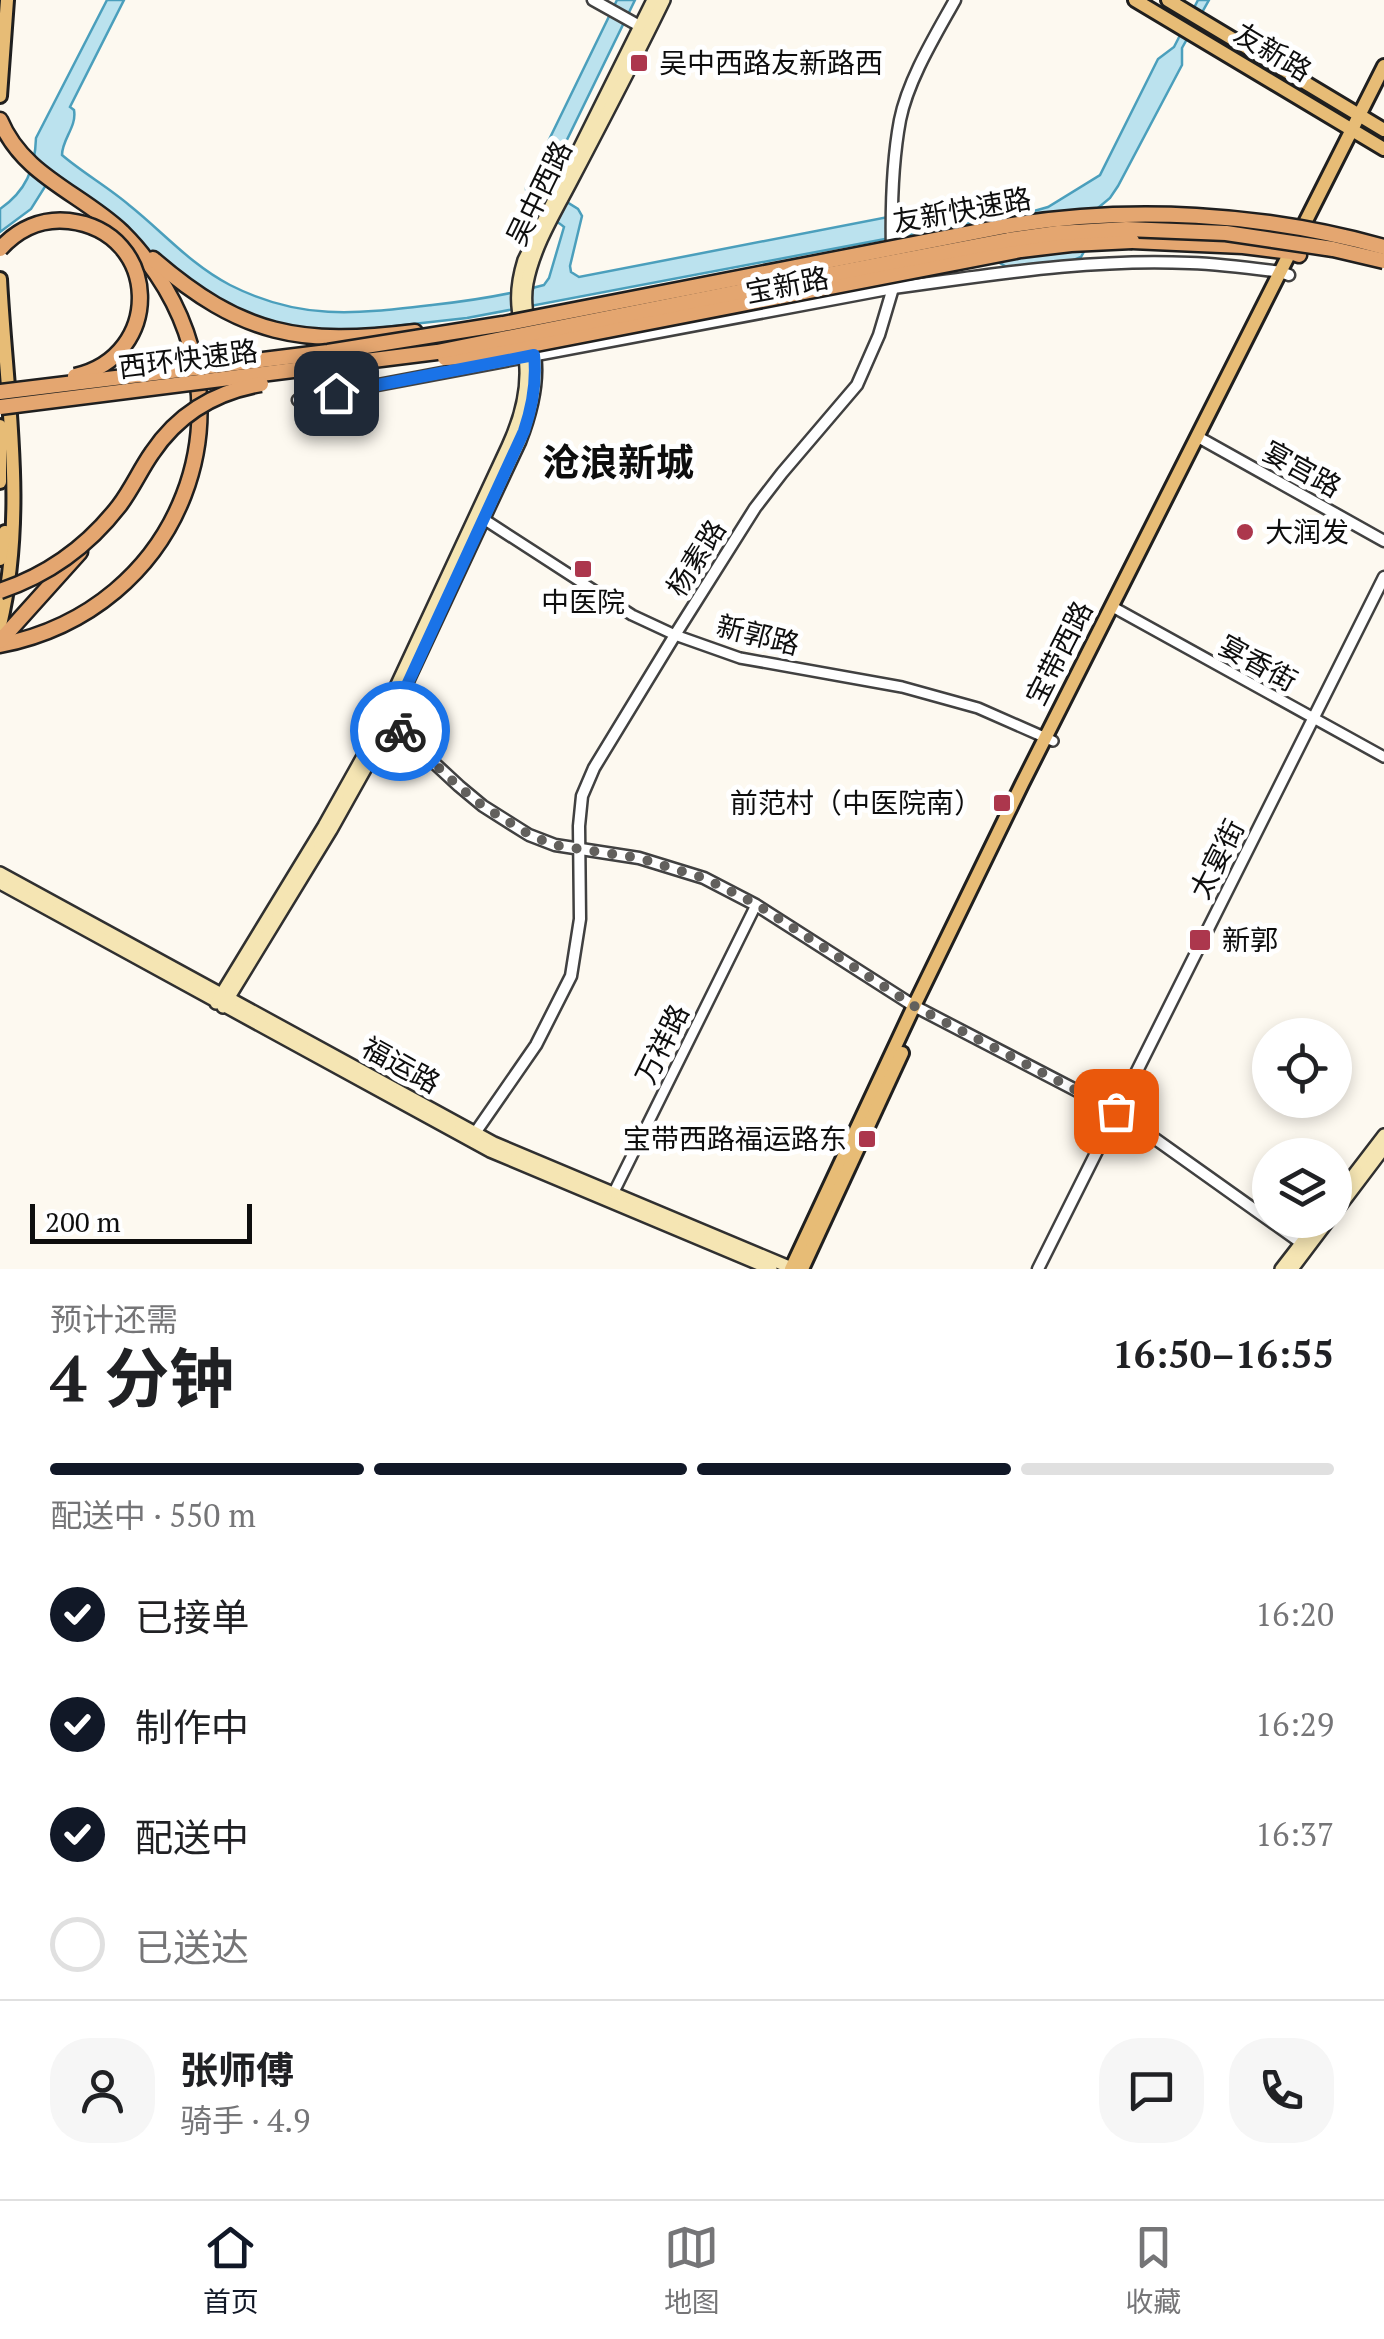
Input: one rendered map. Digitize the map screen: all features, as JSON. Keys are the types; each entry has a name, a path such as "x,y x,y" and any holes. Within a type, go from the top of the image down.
{"highway":[{"path":"0,120 15,147 40,173 210,303 244,320 281,332 326,338 503,324"},
{"name":"友新快速路","path":"556,320 1006,226 1056,219 1124,215 1213,218 1292,227 1382,246"},
{"path":"0,250 20,232 42,223 61,220 92,226 126,252 135,269 140,297 135,327 126,344 110,360 90,372 0,392"},
{"name":"友新快速路","path":"556,320 1058,234 1126,229 1226,234 1318,246 1384,261"},
{"path":"0,643 34,637 64,625 93,610 117,590 157,548 176,515 189,480 199,419 191,346 172,300 150,264 122,232"},
{"path":"282,380 431,359 525,352 994,254 1071,244 1214,244 1295,254"},
{"name":"西环快速路","path":"0,392 556,320"},
{"name":"西环快速路","path":"0,407 437,352 556,320"},
{"path":"437,352 525,352"},
{"path":"0,643 97,534 152,452 184,416 222,394 330,367"},
{"path":"0,591 60,562 120,505"}],"main road":[{"path":"0,96 7,0"},
{"name":"吴中西路","path":"644,29 653,0"},
{"name":"吴中西路","path":"222,1001 338,820 527,421 534,384 525,352 522,285 561,191 644,29 664,0"},
{"name":"友新路","path":"1136,0 1384,148"},
{"name":"友新路","path":"1168,0 1384,130"},
{"name":"宝带西路","path":"1364,116 1384,66"},
{"name":"宝带西路","path":"792,1269 1049,739 1356,131 1384,84"},
{"path":"0,280 12,437 12,534 0,625"},
{"path":"0,426 0,482"},
{"path":"0,559 12,494"},
{"name":"福运路","path":"0,872 58,910"},
{"name":"福运路","path":"0,883 58,910 472,1137 771,1269"},
{"name":"宝带西路","path":"802,1269 918,1007"},
{"path":"1352,1176 1384,1134"},
{"path":"1352,1190 1384,1148"},
{"name":"福运路","path":"611,1198 792,1269"},
{"path":"1292,1269 1309,1238"},
{"path":"1281,1269 1312,1238"}],"street":[{"path":"593,0 644,29"},
{"name":"杨素路","path":"472,1137 536,1045 572,976 580,920 582,796 594,768 762,500 858,385 893,288 891,204 900,118 922,61 954,0"},
{"name":"宝新路","path":"298,400 525,352 893,288 1124,263 1188,262 1285,273"},
{"name":"宴宫路","path":"1202,438 1384,541"},
{"name":"新郭路","path":"480,516 632,615 674,635 740,658 902,687 959,702 1049,739"},
{"name":"太宴街","path":"1038,1269 1384,577"},
{"name":"宴香街","path":"1115,608 1384,757"},
{"path":"386,720 483,806 530,835 554,845 656,863 704,878 756,904 918,1007 1116,1111 1305,1245"},
{"name":"万祥路","path":"611,1198 756,904"}],"water":[{"path":"107,0 124,0 70,107 74,110 73,122 62,155 121,198 203,268 230,285 281,305 353,312 460,302 544,285 564,227 529,201 526,187 617,0 635,0 545,185 582,216 570,266 571,272 579,277 986,198 1034,211 1048,207 1100,175 1158,59 1174,47 1198,0 1209,0 1182,48 1182,65 1118,186 1092,213 1088,244 1081,257 1071,261 1011,268 1004,265 994,257 986,225 980,221 467,318 341,332 299,330 249,316 204,296 51,177 31,209 0,232 0,209 27,178 36,138"}],"way so far":[{"path":"400,731 483,806 530,835 554,845 639,858 704,878 756,904 914,1006 1116,1111"}],"place":[{"name":"吴中西路友新路西","path":"639,63"},
{"name":"大润发","path":"1245,532"},
{"name":"中医院","path":"583,569"},
{"name":"前范村（中医院南）","path":"1002,803"},
{"name":"新郭","path":"1200,940"},
{"name":"宝带西路福运路东","path":"867,1139"}],"district":[{"name":"沧浪新城","path":"618,463"}],"route":[{"path":"336,393 534,355 531,408 524,431 390,722 400,731"}]}
